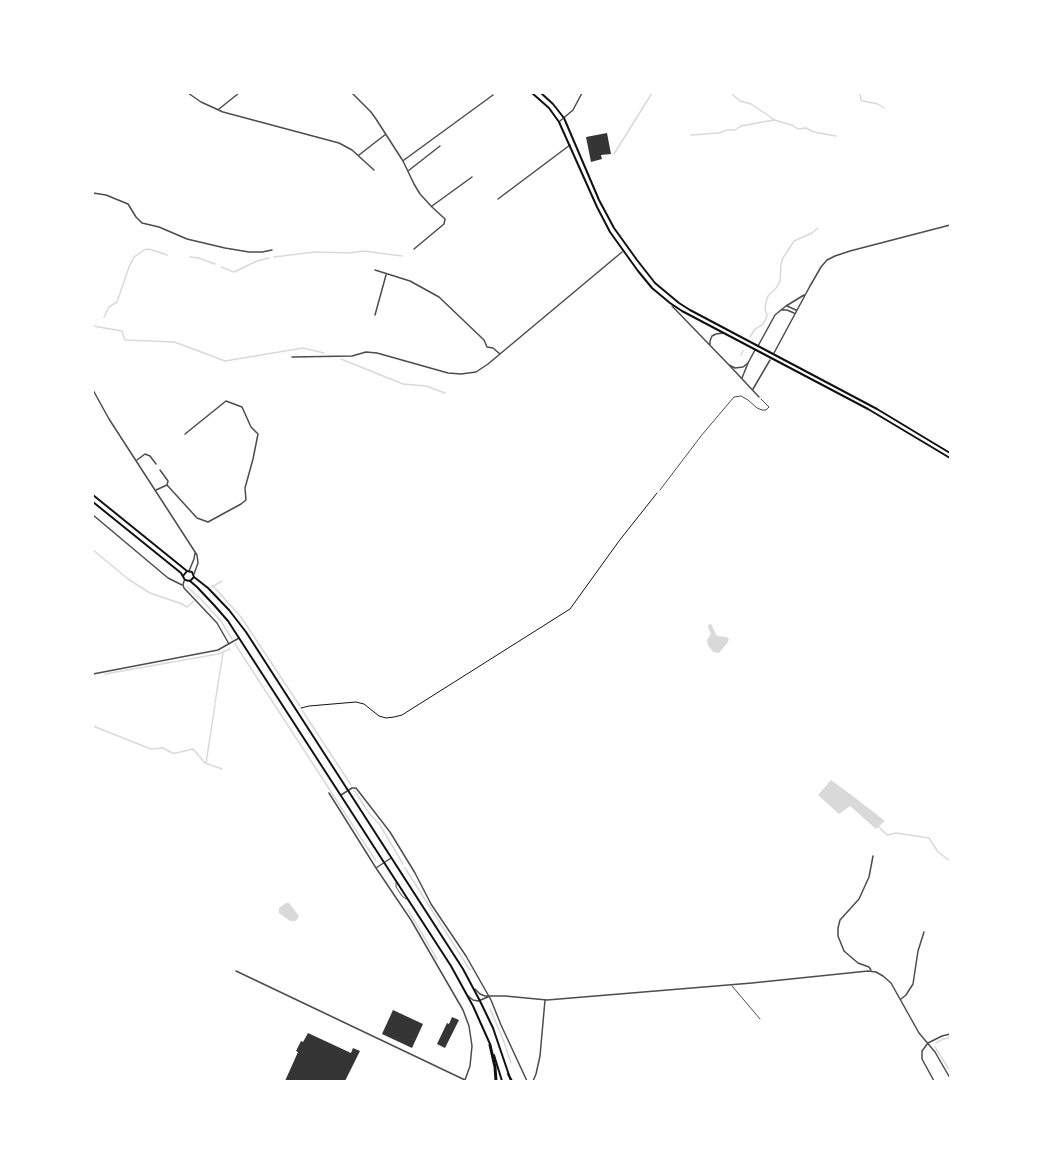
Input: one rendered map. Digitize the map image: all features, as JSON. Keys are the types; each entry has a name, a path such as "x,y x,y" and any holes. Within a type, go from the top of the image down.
{"highway":[{"path":"490,1045 496,1081"}],"main road":[{"path":"532,93 560,122 602,217 616,242 652,288 691,316 876,413 950,458"},
{"path":"541,93 554,104 564,118 599,200 622,240 659,286 690,310 877,409 950,453"},
{"path":"616,242 622,243 622,240"},
{"path":"93,495 208,588 238,621 437,927 474,988 496,1036 511,1081"},
{"path":"93,502 185,580 190,581 214,605 240,638 451,966 490,1045 502,1081"},
{"path":"183,576 188,571"},
{"path":"190,581 194,576"},
{"path":"289,715 297,710"}],"street":[{"path":"188,93 201,102 242,118 339,143 359,155 374,170"},
{"path":"219,110 239,93"},
{"path":"352,93 371,112 386,134 420,194 445,219 445,222 414,249"},
{"path":"560,122 576,106 582,93"},
{"path":"403,161 493,95"},
{"path":"359,155 386,134"},
{"path":"498,200 570,144"},
{"path":"408,171 440,146"},
{"path":"432,207 472,177"},
{"path":"93,193 106,195 128,204 142,223 159,227 187,239 249,252 272,250"},
{"path":"774,354 822,265 831,258 950,225"},
{"path":"292,357 343,356 377,352 448,373 476,372 623,251"},
{"path":"375,270 410,281 439,297 484,340 487,347 493,348 500,354"},
{"path":"375,315 386,274"},
{"path":"742,379 772,318 806,294"},
{"path":"670,303 759,397"},
{"path":"786,306 797,310"},
{"path":"781,310 795,314"},
{"path":"711,346 712,336 725,333"},
{"path":"752,390 771,358"},
{"path":"729,365 738,368 748,363"},
{"path":"93,390 105,413 195,552 198,559 194,576"},
{"path":"160,470 168,482 167,485 196,518 208,522 246,500 247,480 258,434 249,425 242,407 226,400 185,434"},
{"path":"136,460 145,454 150,456 156,464"},
{"path":"155,490 167,485"},
{"path":"93,515 168,578 183,585 217,623 229,644"},
{"path":"188,571 195,552"},
{"path":"183,585 185,580"},
{"path":"93,674 212,651 240,638"},
{"path":"341,795 353,787 356,788 390,832 431,904 466,956 489,996 527,1081"},
{"path":"236,971 465,1080 470,1066 472,1046 466,1018 411,920 328,794"},
{"path":"871,971 868,966 861,965 844,951 837,928 840,920 859,898 869,877 873,856"},
{"path":"376,868 392,858"},
{"path":"900,999 906,995 913,984 918,951 924,932"},
{"path":"861,965 861,972"},
{"path":"474,988 480,994 489,996 545,1000 871,971 887,979 919,1033 950,1078"},
{"path":"467,995 475,1001 489,996"},
{"path":"533,1081 540,1056 545,1000"},
{"path":"934,1081 922,1059 922,1051 928,1043 950,1034"}],"lane":[{"path":"660,490 701,435 734,397 741,396 757,408 766,410 769,407 759,397"},
{"path":"731,984 733,990 760,1019"}],"path":[{"path":"297,710 309,706 356,702 364,704 379,716 386,718 402,715 570,609 619,541 660,490"}],"shaded area":[{"path":"711,624 717,636 729,639 719,653 713,652 708,645 707,640 711,634 708,625"},
{"path":"831,780 885,821 876,829 850,806 839,814 818,795"},
{"path":"289,903 299,916 296,921 290,921 279,913 279,908"}],"building":[{"path":"607,133 611,154 601,155 602,159 591,162 586,137"},
{"path":"393,1010 423,1024 412,1048 382,1034"},
{"path":"452,1017 459,1020 445,1048 437,1044"},
{"path":"308,1033 351,1053 353,1048 360,1051 345,1081 285,1081 298,1052 296,1051"}],"waterway":[{"path":"614,154 652,93"},
{"path":"731,93 740,101 751,104 775,120"},
{"path":"860,93 861,100 878,104 884,108"},
{"path":"691,135 719,133 774,120 798,129 806,128 814,132 836,136"},
{"path":"750,337 766,319 766,302 768,296 780,282 783,258 794,241 818,228"},
{"path":"104,317 109,307 117,302 134,257 149,249 167,255"},
{"path":"274,257 315,252 363,251 402,256"},
{"path":"190,257 215,264"},
{"path":"221,267 234,272 269,258"},
{"path":"93,326 122,331 125,340 174,342 225,361 303,348 324,353"},
{"path":"741,355 743,351"},
{"path":"341,359 403,384 426,386 445,393"},
{"path":"93,550 128,579 150,593 187,607 194,601"},
{"path":"212,587 222,581"},
{"path":"187,586 198,597"},
{"path":"213,586 241,617 300,706"},
{"path":"199,597 221,621 232,639"},
{"path":"235,644 376,861"},
{"path":"105,674 218,654 230,649"},
{"path":"215,703 223,653"},
{"path":"206,763 215,705"},
{"path":"302,710 351,785"},
{"path":"93,726 151,749 163,748 172,753 193,749 205,763 222,769"},
{"path":"354,790 380,825 403,864"},
{"path":"878,826 887,835 896,833 929,838 938,852 950,861"},
{"path":"405,868 470,970"},
{"path":"408,910 437,959"},
{"path":"490,1009 511,1063"},
{"path":"936,1043 950,1038"},
{"path":"935,1047 950,1071"}]}
